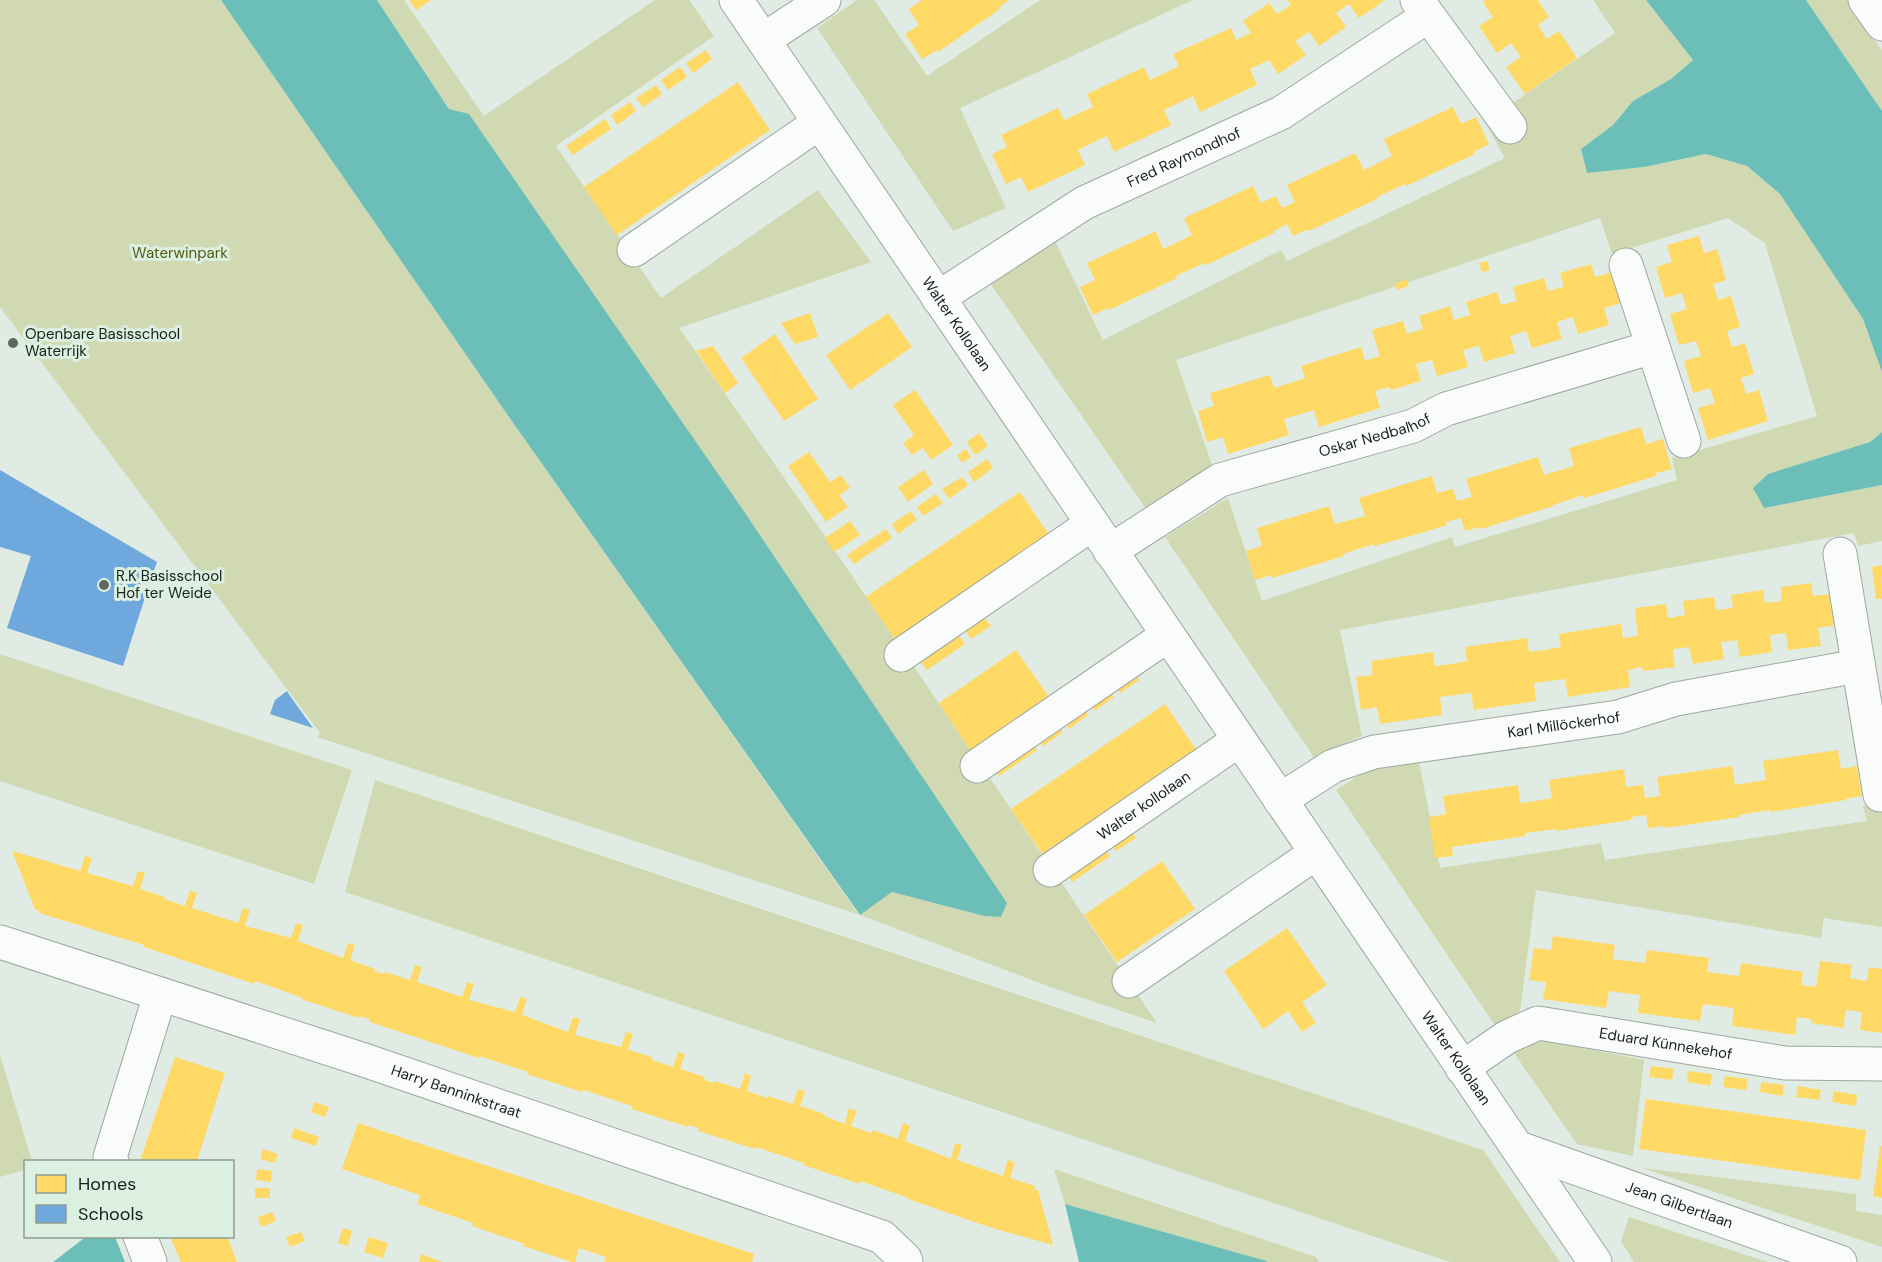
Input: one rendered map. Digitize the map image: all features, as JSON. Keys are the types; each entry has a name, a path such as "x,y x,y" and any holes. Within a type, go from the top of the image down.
{"street":[{"name":"Walter Kollolaan","path":"735,0 1595,1262"},
{"path":"763,40 824,0"},
{"path":"1865,0 1882,24"},
{"name":"Fred Raymondhof","path":"938,298 1084,203 1281,113 1422,8 1510,127"},
{"path":"634,250 819,123"},
{"path":"1626,265 1684,441"},
{"name":"Oskar Nedbalhof","path":"1101,537 1220,480 1413,426 1446,409 1653,347"},
{"path":"901,655 1101,537"},
{"path":"1840,555 1880,795"},
{"path":"977,766 1168,635"},
{"name":"Karl Millöckerhof","path":"1280,800 1333,766 1374,752 1617,717 1676,699 1858,666"},
{"name":"Walter kollolaan","path":"1050,870 1239,740"},
{"path":"1129,981 1316,853"},
{"name":"Harry Banninkstraat","path":"0,942 364,1060 882,1237 913,1261"},
{"path":"112,1160 110,1157 159,994"},
{"name":"Eduard Künnekehof","path":"1462,1068 1507,1037 1538,1023 1785,1063 1882,1064"},
{"name":"Jean Gilbertlaan","path":"1519,1148 1840,1262"},
{"path":"141,1238 150,1262"}],"green space":[{"name":"Waterwinpark","path":"0,0 221,0 509,417 859,915 317,737 320,733 0,307"},
{"path":"377,0 404,0 484,116 655,0 689,0 714,36 556,146 661,298 818,190 871,262 679,328 820,529 1157,1023 1053,988 859,915 892,892 984,916"},
{"path":"857,0 874,0 927,76 1040,0 1193,0 960,108 1006,208 953,231 817,28"},
{"path":"1593,0 1646,0 1693,60 1671,79 1633,101 1613,125 1581,149 1587,173 1644,167 1706,154 1747,166 1780,194 1863,319 1882,372 1882,432 1870,442 1768,474 1764,508 1882,485 1882,541 1858,546 1854,533 1340,630 1362,736 1333,748 1315,759 1165,537 1228,498 1262,601 1452,537 1455,547 1677,480 1672,458 1817,416 1765,243 1728,218 1612,254 1600,218 1176,360 1212,465 1146,509 990,283 1054,239 1103,340 1281,250 1287,261 1505,158 1485,122 1615,33"},
{"path":"1806,0 1847,0 1882,50 1882,111"},
{"path":"0,654 352,770 314,884 0,781"},
{"path":"1419,762 1440,868 1601,843 1605,860 1867,821 1863,806 1882,803 1882,927 1824,918 1821,938 1536,890 1520,1011 1496,1027 1336,790 1366,771"},
{"path":"375,780 1483,1150 1560,1262 1450,1262 345,892"},
{"path":"1538,1039 1644,1060 1633,1156 1577,1144 1514,1053"},
{"path":"0,1055 32,1160 24,1160 24,1170 0,1177"},
{"path":"1642,1168 1856,1194 1856,1211 1882,1215 1882,1247"},
{"path":"1054,1169 1316,1257 1319,1262 1267,1262 1065,1204"},
{"path":"1629,1217 1768,1262 1634,1262 1621,1241"}],"water":[{"path":"221,0 377,0 449,109 469,114 741,507 1007,903 1001,917 984,916 892,892 860,915 509,417"},
{"path":"1646,0 1806,0 1882,111 1882,372 1863,319 1780,194 1747,166 1706,154 1644,167 1587,173 1581,149 1613,125 1633,101 1671,79 1693,60"},
{"path":"1882,432 1882,485 1764,508 1753,488 1768,474 1870,442"},
{"path":"1065,1204 1266,1261 1267,1262 1079,1262"},
{"path":"84,1238 115,1238 125,1262 53,1262"}],"building: Homes":[{"path":"409,0 431,0 416,10"},
{"path":"922,0 1009,0 999,7 1000,9 938,52 937,50 922,59 905,34 919,25 909,9"},
{"path":"1287,0 1385,0 1359,18 1349,4 1336,13 1346,27 1319,46 1309,32 1295,41 1306,55 1278,74 1269,60 1250,69 1257,85 1200,112 1193,96 1164,110 1171,125 1114,152 1107,136 1092,143 1078,150 1085,165 1028,192 1021,177 1006,184 992,154 1007,147 1001,135 1058,108 1064,120 1093,107 1087,94 1144,67 1150,80 1179,66 1173,54 1231,28 1236,40 1251,33 1243,21 1269,3 1277,14 1291,5"},
{"path":"1485,0 1538,0 1549,17 1538,25 1547,39 1559,31 1577,58 1525,94 1506,67 1521,57 1511,43 1497,53 1479,26 1493,17 1483,2"},
{"path":"706,50 712,59 693,73 686,63"},
{"path":"680,67 687,77 668,90 661,80"},
{"path":"738,82 770,130 617,235 584,187"},
{"path":"656,85 662,94 643,107 636,98"},
{"path":"630,102 636,111 617,125 611,115"},
{"path":"1453,107 1461,124 1476,117 1489,144 1474,152 1475,154 1406,186 1405,184 1309,231 1308,229 1293,236 1287,224 1274,233 1206,265 1205,263 1191,269 1109,310 1108,308 1093,315 1080,287 1095,280 1087,263 1156,231 1163,249 1192,235 1184,218 1253,186 1261,203 1276,196 1282,208 1295,202 1287,185 1355,153 1364,170 1392,156 1384,139"},
{"path":"605,119 611,129 573,155 566,146"},
{"path":"1699,236 1704,253 1717,249 1726,280 1713,284 1718,300 1731,296 1740,327 1727,331 1732,347 1745,343 1754,374 1741,378 1746,394 1759,390 1768,421 1708,440 1698,408 1715,403 1710,388 1693,393 1684,361 1701,356 1696,341 1679,345 1670,314 1687,309 1682,293 1665,298 1656,267 1672,262 1667,245"},
{"path":"1487,261 1490,270 1482,272 1479,263"},
{"path":"1591,264 1595,277 1612,272 1621,303 1604,308 1609,325 1578,334 1573,317 1557,322 1562,339 1532,348 1526,331 1510,336 1515,353 1484,362 1479,346 1463,350 1468,367 1437,376 1432,360 1416,364 1421,381 1391,390 1389,387 1375,391 1380,408 1319,427 1314,410 1284,419 1289,435 1228,454 1223,437 1207,442 1198,411 1214,406 1210,393 1270,375 1274,388 1305,378 1301,366 1361,347 1365,361 1380,356 1372,330 1403,321 1407,334 1423,329 1419,316 1450,306 1454,320 1470,315 1466,302 1497,292 1501,305 1517,301 1513,287 1544,278 1548,291 1564,287 1560,273"},
{"path":"1406,279 1409,286 1397,290 1395,284"},
{"path":"810,313 818,337 795,344 781,323"},
{"path":"888,313 912,347 850,390 826,355"},
{"path":"775,334 818,399 784,421 741,358"},
{"path":"713,346 738,383 725,393 696,351"},
{"path":"915,390 953,445 931,460 923,448 912,455 903,443 914,435 893,405"},
{"path":"1641,427 1646,444 1663,439 1672,469 1656,473 1656,476 1584,498 1583,495 1481,529 1480,527 1465,531 1461,518 1446,522 1447,525 1374,546 1374,544 1343,554 1344,556 1272,578 1271,575 1255,580 1246,551 1262,546 1257,528 1329,506 1335,524 1365,516 1359,498 1432,476 1437,493 1453,489 1457,501 1472,497 1466,479 1538,457 1544,475 1574,466 1569,448"},
{"path":"979,433 988,446 975,455 967,442"},
{"path":"966,449 971,457 962,463 957,455"},
{"path":"809,452 830,482 841,475 850,488 839,495 848,507 826,522 788,466"},
{"path":"987,459 993,468 974,482 968,472"},
{"path":"924,470 933,484 908,502 898,487"},
{"path":"962,477 968,485 949,499 942,489"},
{"path":"1020,492 1052,539 899,645 866,597"},
{"path":"936,494 943,503 923,516 917,507"},
{"path":"911,511 917,520 898,534 892,524"},
{"path":"850,521 860,535 834,552 825,538"},
{"path":"886,529 892,538 854,564 847,555"},
{"path":"1882,565 1882,599 1876,599 1872,567"},
{"path":"1811,583 1813,596 1832,594 1836,625 1818,628 1821,646 1788,650 1786,633 1770,635 1772,652 1740,657 1737,640 1721,642 1724,659 1693,664 1689,647 1673,649 1675,667 1643,671 1642,667 1628,670 1630,687 1568,697 1565,679 1534,683 1536,701 1474,710 1471,693 1440,697 1442,715 1380,724 1377,707 1361,710 1356,677 1373,675 1371,661 1433,652 1435,666 1451,664 1467,661 1465,647 1527,638 1529,652 1545,650 1561,647 1559,634 1621,624 1623,638 1638,636 1635,608 1666,604 1668,618 1685,615 1683,601 1714,597 1716,610 1733,608 1731,595 1763,590 1765,603 1782,601 1781,587"},
{"path":"984,617 991,626 971,639 965,630"},
{"path":"959,635 965,644 927,670 920,661"},
{"path":"1016,650 1049,697 971,751 939,703"},
{"path":"1133,670 1139,680 1120,693 1114,684"},
{"path":"1108,688 1114,697 1094,711 1088,701"},
{"path":"1165,704 1197,751 1044,856 1011,809"},
{"path":"1082,706 1088,715 1069,729 1063,719"},
{"path":"1056,723 1063,732 1043,746 1037,737"},
{"path":"1031,740 1037,750 999,776 993,767"},
{"path":"1838,750 1841,769 1857,766 1862,796 1665,828 1664,826 1648,828 1646,815 1631,817 1631,820 1557,831 1556,829 1525,833 1525,836 1452,847 1453,856 1435,858 1429,817 1446,814 1443,796 1518,785 1520,803 1536,801 1552,798 1549,780 1624,769 1626,787 1643,785 1645,798 1660,796 1657,777 1732,766 1735,785 1766,780 1763,761"},
{"path":"1130,829 1136,838 1116,851 1110,842"},
{"path":"1104,846 1110,856 1072,882 1066,873"},
{"path":"12,851 80,871 85,856 92,858 87,873 133,886 138,871 145,873 140,889 185,906 190,890 197,893 192,908 238,923 243,908 250,910 245,926 291,938 296,923 303,925 298,941 343,958 348,943 355,945 350,960 375,969 374,971 410,980 415,965 422,967 417,982 462,997 467,982 474,984 469,1000 515,1012 520,997 527,999 522,1015 568,1032 573,1017 580,1019 575,1035 621,1047 626,1032 633,1034 628,1050 652,1057 652,1060 673,1067 678,1052 685,1054 680,1069 705,1077 704,1080 740,1089 745,1073 751,1076 747,1091 793,1104 798,1089 805,1091 800,1106 825,1114 824,1116 845,1124 849,1108 857,1111 851,1126 872,1133 873,1130 898,1139 903,1123 910,1126 905,1141 951,1159 955,1143 962,1145 957,1160 1003,1176 1008,1160 1015,1163 1010,1178 1035,1186 1034,1189 1038,1190 1053,1245 989,1227 860,1181 860,1184 756,1147 755,1149 698,1131 699,1128 689,1125 688,1127 632,1109 632,1106 584,1090 582,1092 527,1074 528,1072 370,1022 370,1019 359,1016 359,1018 302,1000 303,998 255,981 254,984 144,947 144,945 39,913 35,909"},
{"path":"1162,861 1195,909 1117,962 1084,915"},
{"path":"1287,928 1327,985 1302,1002 1316,1023 1302,1032 1288,1011 1263,1029 1224,971"},
{"path":"1553,936 1615,945 1613,959 1645,963 1647,950 1709,958 1707,972 1739,976 1741,963 1803,972 1801,985 1816,987 1820,961 1852,965 1850,978 1867,981 1869,967 1882,969 1882,1033 1860,1030 1862,1012 1846,1010 1843,1028 1811,1023 1811,1019 1797,1017 1795,1035 1732,1026 1734,1008 1703,1004 1700,1021 1638,1013 1640,995 1609,991 1606,1008 1543,999 1546,982 1529,980 1534,948 1551,950"},
{"path":"175,1057 225,1073 197,1160 140,1160"},
{"path":"1651,1066 1674,1069 1672,1080 1649,1077"},
{"path":"1688,1071 1712,1074 1710,1086 1687,1082"},
{"path":"1725,1076 1748,1079 1746,1090 1723,1087"},
{"path":"1761,1082 1784,1085 1783,1096 1760,1092"},
{"path":"1798,1086 1821,1090 1819,1100 1796,1097"},
{"path":"1834,1091 1857,1095 1856,1106 1832,1102"},
{"path":"1646,1099 1866,1130 1860,1180 1639,1149"},
{"path":"314,1102 329,1107 325,1117 311,1112"},
{"path":"358,1123 754,1254 752,1262 604,1262 606,1257 579,1248 575,1262 572,1262 523,1246 522,1243 472,1226 473,1223 417,1204 420,1195 342,1169"},
{"path":"294,1128 319,1137 316,1146 291,1138"},
{"path":"1880,1146 1882,1146 1882,1198 1873,1196"},
{"path":"263,1149 278,1154 275,1163 260,1159"},
{"path":"257,1169 272,1171 271,1182 256,1180"},
{"path":"255,1188 270,1188 270,1198 255,1198"},
{"path":"272,1212 276,1221 261,1227 258,1217"},
{"path":"343,1228 352,1231 348,1246 338,1243"},
{"path":"301,1232 305,1241 290,1247 286,1237"},
{"path":"369,1237 388,1243 383,1258 364,1252"},
{"path":"171,1238 228,1238 237,1262 181,1262"},
{"path":"421,1254 443,1262 419,1262"}],"building: Schools":[{"path":"0,470 157,562 151,579 143,576 140,589 147,591 123,666 7,628 31,556 0,547"},
{"path":"287,691 313,728 270,714 275,700"}],"place":[{"name":"Openbare Basisschool Waterrijk","path":"13,343"},
{"name":"R.K Basisschool Hof ter Weide","path":"104,585"}]}
